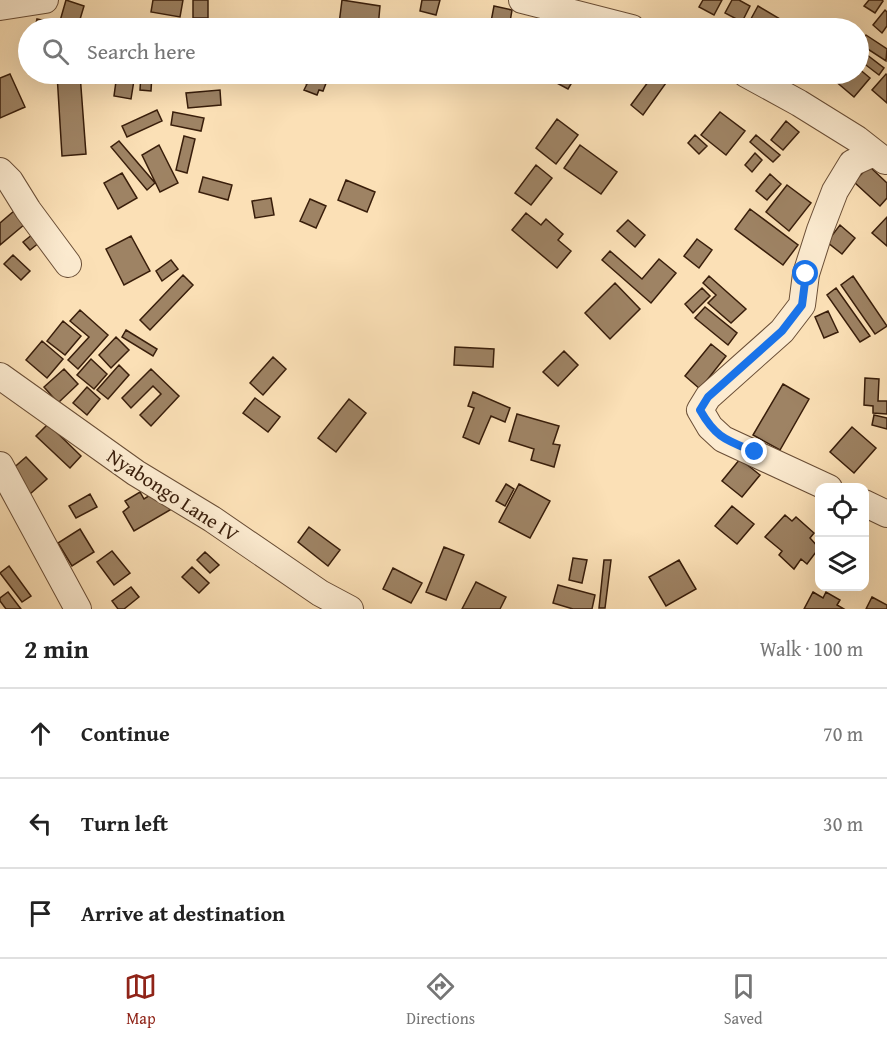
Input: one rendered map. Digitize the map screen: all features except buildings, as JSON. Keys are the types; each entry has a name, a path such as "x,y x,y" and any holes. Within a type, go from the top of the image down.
{"street":[{"path":"0,7 45,0"},
{"path":"522,0 593,18"},
{"path":"764,84 857,139 880,158"},
{"path":"818,483 723,439 710,427 700,410 708,397 782,331 802,305 806,274 835,190 852,163 880,158"},
{"path":"0,171 10,181 28,210 68,264"},
{"name":"Nyabongo Lane IV","path":"0,376 136,473 212,519 320,593 350,609"},
{"path":"0,465 78,609"},
{"path":"869,505 887,514"}],"route":[{"path":"755,452 723,439 710,427 700,410 708,397 782,331 802,305 806,274"}]}
